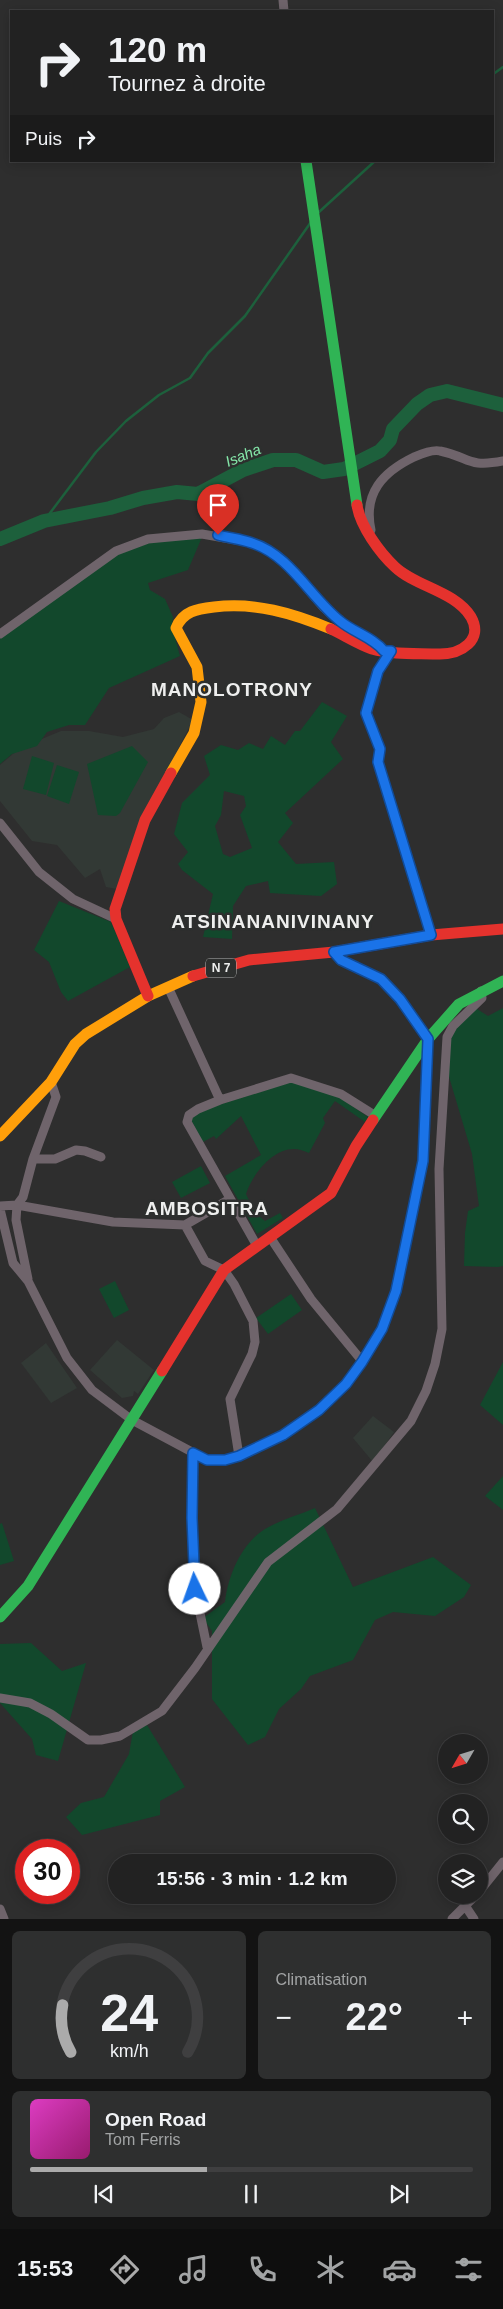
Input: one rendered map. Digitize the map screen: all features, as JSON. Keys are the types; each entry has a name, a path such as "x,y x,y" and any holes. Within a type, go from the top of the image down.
{"street":[{"path":"148,996 116,919 115,909 145,820 194,733 201,702 197,667 176,628 179,618 188,611 230,604 281,609 350,637 372,649 388,651 448,654 460,651 470,644 474,637 475,627 470,616 458,604 396,568 372,537 358,510 306,162"},
{"path":"372,537 369,520 371,503 379,482 403,462 424,453 439,450 474,464 503,461"},
{"path":"0,634 116,551 148,539 202,534 253,543 269,552 289,567 324,608 341,623 388,651"},
{"path":"388,651 378,671 366,713 380,749 378,762 431,935"},
{"path":"0,823 38,872 73,899 116,919"},
{"name":"N 7","path":"0,1136 51,1082 75,1044 86,1034 148,996 203,972 249,960 334,952 431,935 503,929"},
{"path":"230,1199 185,1225 113,1222 17,1205 0,1207 13,1263 28,1281 67,1358 79,1375 92,1390 132,1420 207,1460 225,1460 239,1456 283,1435 319,1410 346,1384 362,1362 382,1329 396,1291 423,1161 428,1039 400,999 381,979 341,960 334,952"},
{"path":"0,1617 28,1586 224,1270 320,1203 330,1193 356,1146 428,1039 458,1004 503,981"},
{"path":"168,987 220,1100"},
{"path":"0,1698 5,1697 30,1703 51,1714 88,1740 120,1736 162,1711 195,1668 207,1647 268,1562 337,1509 351,1495 411,1421 426,1390 435,1364 442,1329 439,1169 447,1037 453,1026 482,998 482,991"},
{"path":"257,1246 187,1122 189,1115 220,1100 291,1078 341,1094 376,1116"},
{"path":"28,1281 16,1220 17,1205 23,1196 33,1159 56,1097 51,1082"},
{"path":"33,1159 55,1159 76,1150 102,1157"},
{"path":"185,1225 205,1261 224,1270 234,1284 253,1321 256,1342 230,1399 239,1456"},
{"path":"270,1237 311,1299 362,1362"},
{"path":"193,1453 192,1518 195,1589 207,1647"},
{"path":"488,1881 503,1862"},
{"path":"452,1919 469,1904"},
{"path":"466,1907 474,1919"},
{"path":"0,1909 4,1919"}],"shaded area":[{"path":"179,712 193,720 143,817 117,889 106,887 100,869 85,878 57,845 32,841 0,801 0,765 20,748 61,731 89,731 123,737 154,729 164,718"},
{"path":"117,1340 154,1370 138,1394 134,1391 133,1396 122,1398 90,1370"},
{"path":"46,1343 77,1388 51,1403 21,1363"},
{"path":"373,1416 394,1432 373,1462 353,1438"}],"green space":[{"path":"202,537 188,570 148,583 150,590 165,599 173,617 172,627 180,656 109,688 85,725 69,725 47,732 37,746 12,754 0,764 0,637 117,554 149,543"},
{"path":"322,702 347,716 331,742 343,759 285,813 293,823 278,842 296,864 334,862 337,884 321,896 270,893 268,881 246,886 233,906 232,939 203,937 213,894 182,870 178,864 188,852 174,834 182,803 210,775 204,756 221,745 238,750 249,743 263,749 271,736 285,745 295,731 300,731","holes":["224,791 244,796 246,806 240,815 252,848 230,857 223,854 215,826 221,815"]},
{"path":"132,746 148,762 120,813 116,816 98,815 87,764"},
{"path":"32,756 54,763 46,795 23,789"},
{"path":"57,765 79,772 69,804 47,796"},
{"path":"59,901 111,922 130,967 68,1001 61,992 49,962 34,950"},
{"path":"474,1007 488,1016 503,1008 503,1266 498,1267 464,1266 468,1211 479,1206 472,1154 447,1070 451,1034"},
{"path":"291,1082 339,1097 368,1117 365,1122 335,1101 323,1118 325,1123 309,1153 296,1149 286,1150 278,1153 264,1164 253,1179 246,1194 255,1213 265,1221 280,1213 283,1218 257,1234 225,1176 261,1155 241,1116 216,1139 214,1136 203,1142 191,1120 194,1115 206,1109"},
{"path":"201,1166 210,1183 181,1198 172,1182"},
{"path":"115,1281 129,1310 114,1318 99,1289"},
{"path":"291,1294 302,1310 268,1334 256,1318"},
{"path":"503,1362 503,1425 480,1405"},
{"path":"503,1476 503,1510 485,1496"},
{"path":"315,1508 353,1587 433,1557 471,1585 464,1597 435,1616 393,1612 375,1620 353,1660 310,1676 301,1689 279,1709 265,1737 248,1745 212,1699 212,1631 203,1618 225,1602 229,1582 237,1561 257,1535 277,1523"},
{"path":"2,1523 14,1561 0,1565 0,1524"},
{"path":"31,1643 62,1671 86,1663 58,1761 36,1755 32,1739 0,1703 0,1644"},
{"path":"147,1725 185,1787 160,1801 160,1815 82,1835 66,1817 81,1803 104,1797 129,1754 133,1731"}],"waterway":[{"path":"494,74 503,67"},
{"path":"319,212 374,162"},
{"path":"44,521 96,452 126,421 159,395 190,378 208,353 245,316 311,222"},
{"name":"Isaha","path":"0,539 44,521 110,508 143,498 177,492 198,494 243,470 273,460 296,460 323,472 344,469 380,451 390,440 393,429 417,404 430,395 447,391 503,405"}],"traffic: fast":[{"path":"306,162 357,505"},
{"path":"373,1120 428,1039 459,1004 503,981"},
{"path":"0,1617 28,1586 162,1371"}],"traffic: slow":[{"path":"171,773 194,733 201,702 197,667 176,628 187,614 214,607 244,606 273,610 331,629"},
{"path":"0,1136 51,1082 75,1044 86,1034 148,996 193,976"}],"traffic: jam":[{"path":"331,629 372,649 388,652 440,654 462,648 468,644 475,632 471,617 464,608 445,595 413,580 389,561 366,530 357,505"},
{"path":"148,996 116,919 115,909 145,820 171,773"},
{"path":"193,976 249,960 334,952 431,935 503,929"},
{"path":"162,1371 224,1270 331,1193 356,1146 373,1120"}],"district":[{"name":"MANOLOTRONY","path":"232,689"},
{"name":"ATSINANANIVINANY","path":"273,921"},
{"name":"AMBOSITRA","path":"207,1208"}],"route":[{"path":"195,1589 192,1518 193,1453 207,1460 225,1460 239,1456 283,1435 319,1410 346,1384 362,1362 382,1329 396,1291 423,1161 428,1039 400,999 381,979 341,960 334,952 431,935 378,762 380,749 366,713 378,671 391,651 384,651 341,623 324,608 289,567 269,552 253,543 218,535"}]}
